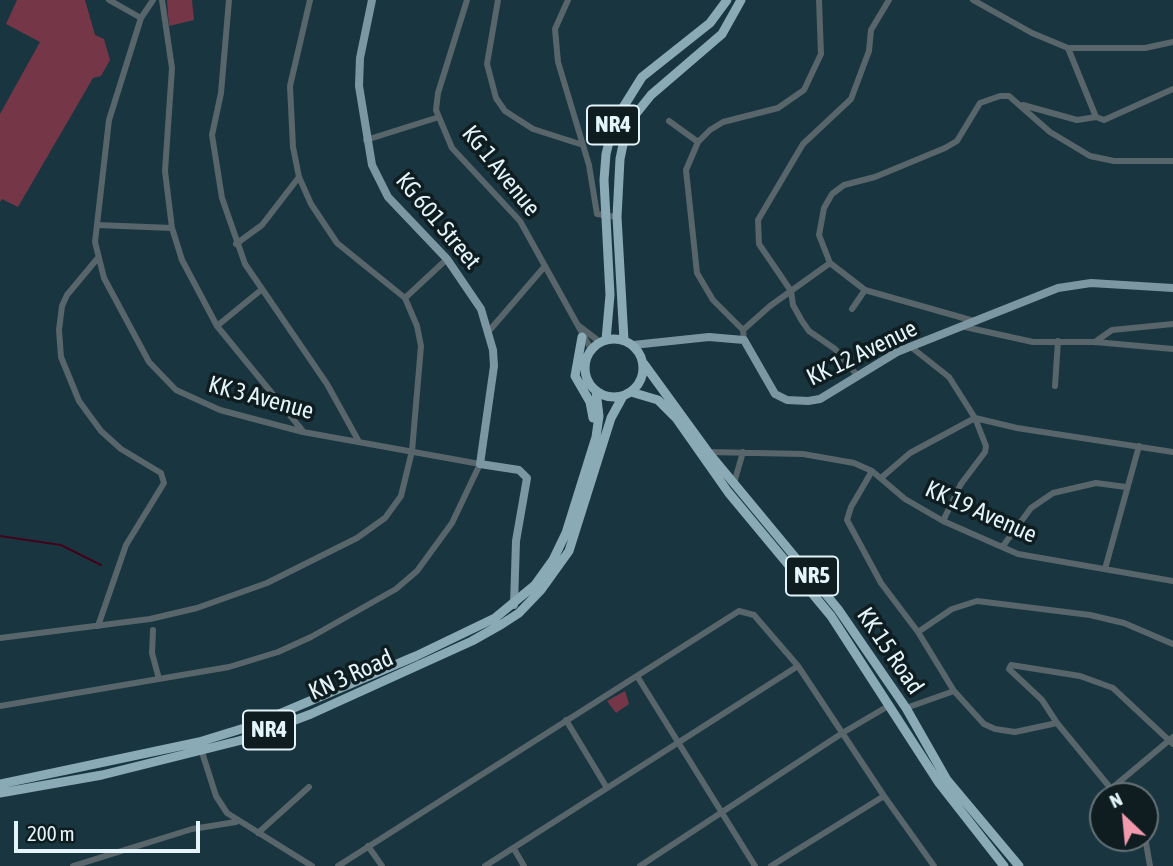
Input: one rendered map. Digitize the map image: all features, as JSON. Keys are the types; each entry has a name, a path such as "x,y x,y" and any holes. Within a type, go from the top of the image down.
{"highway":[{"name":"NR4","path":"603,341 610,295 605,217 606,154 614,121 642,77 710,23 727,0"},
{"name":"NR4","path":"624,340 617,217 620,159 625,135 635,115 667,78 722,34 741,0"},
{"path":"582,337 576,376 590,402 598,440"},
{"path":"624,340 634,345 643,364 643,375 627,394 598,440 596,391 586,375 585,365 591,349 603,341 624,340"},
{"name":"KK 15 Road","path":"643,364 708,452 838,609 906,708 947,780 1019,866"},
{"path":"596,391 605,396 627,394"},
{"name":"KK 15 Road","path":"627,394 654,398 666,406 728,492 831,616 946,792 1004,866"},
{"name":"KN 3 Road","path":"0,793 102,775 311,714 472,641 541,590 576,536 598,440"},
{"name":"KN 3 Road","path":"516,609 554,561 598,440"},
{"name":"KN 3 Road","path":"0,784 201,747"}],"main road":[{"name":"KG 601 Street","path":"372,0 360,58 359,86 372,164 388,197 447,259 470,289 489,331 494,366 480,464"},
{"name":"KK 12 Avenue","path":"744,340 769,388 787,400 820,399 873,363 974,321 1074,284 1173,288"},
{"path":"634,345 709,337 744,340"},
{"name":"KK 3 Avenue","path":"480,464 519,470 527,478 514,578 516,609"},
{"path":"514,578 527,594"}],"street":[{"path":"109,0 141,18"},
{"name":"KK 3 Avenue","path":"153,0 141,18 109,120 97,225 97,259 101,271 141,350 161,377 176,390 220,410 303,432 480,464"},
{"path":"162,0 172,68 164,171 172,228 192,283 217,326 303,432"},
{"path":"229,0 221,93 214,119 213,153 236,244 261,290 327,384 358,440"},
{"path":"0,638 98,626 197,607 267,583 323,557 374,527 394,509 406,486 412,451 421,346 418,326 405,298 337,243 311,204 299,177 292,136 290,86 310,0"},
{"name":"KG 1 Avenue","path":"467,0 438,93 439,117 452,148 520,221 591,349"},
{"path":"498,0 488,64 496,98 512,116 533,130 583,145"},
{"path":"568,0 557,22 555,43 583,145 597,214 617,217"},
{"path":"744,340 743,330 713,300 697,273 686,170 698,142 723,122 778,108 804,90 821,54 819,0"},
{"path":"857,375 835,349 809,331 793,305 791,291 759,244 758,220 803,144 851,99 869,51 871,30 889,0"},
{"path":"973,0 1032,33 1068,48 1145,48 1173,42"},
{"path":"1068,48 1096,117"},
{"path":"1020,104 1077,120 1096,117 1104,120 1173,89"},
{"path":"974,321 865,290 830,263 819,235 824,208 837,190 945,148 957,141 975,108 988,99 1009,96 1050,132 1090,156 1114,161 1173,161"},
{"path":"366,140 439,117"},
{"path":"669,121 698,142"},
{"path":"236,244 262,225 299,177"},
{"path":"97,225 172,228"},
{"path":"97,259 67,295 60,318 59,340 67,376 79,401 101,432 121,449 154,468 164,478 162,489 127,545 98,626"},
{"path":"405,298 447,259"},
{"path":"743,330 830,263"},
{"path":"489,331 545,266"},
{"path":"78,282 101,271"},
{"path":"217,326 261,290"},
{"path":"852,309 865,290"},
{"name":"KG 1 Avenue","path":"574,319 603,341"},
{"path":"1095,342 1112,330 1173,324"},
{"path":"965,327 1033,342 1095,342 1173,349"},
{"path":"1055,386 1058,341"},
{"path":"911,347 941,367 975,418 985,452 961,484 943,521"},
{"path":"881,478 910,453 975,418 1017,428 1173,452"},
{"path":"1105,569 1139,446"},
{"name":"KK 19 Avenue","path":"708,452 832,457 873,471 905,499 943,521 1030,557 1173,581"},
{"path":"734,483 743,452"},
{"path":"0,706 229,667 278,652 347,618 396,589 434,551 452,523 480,464"},
{"path":"873,471 850,507 847,520 881,583 918,632 954,691 984,724 995,729 1015,732 1057,723"},
{"path":"1003,546 1031,508 1053,493 1096,484 1126,487"},
{"path":"918,632 952,609 977,601 1124,623 1173,644"},
{"path":"338,866 739,611 754,615 798,666 934,866"},
{"path":"153,630 152,653 159,679"},
{"path":"1107,782 1057,723 1042,700 1009,669 1011,665 1036,667 1093,679 1114,688 1172,740 1120,782"},
{"path":"485,866 798,666"},
{"path":"637,676 755,866"},
{"path":"906,708 954,691"},
{"path":"640,866 722,815 844,732 890,705"},
{"path":"566,720 607,788"},
{"path":"201,747 216,796 237,821 312,866"},
{"path":"258,833 309,787"},
{"path":"771,866 884,796"},
{"path":"73,866 192,829 237,821"},
{"path":"368,846 382,866"},
{"path":"514,849 524,866"}],"shaded area":[{"path":"17,0 85,0 95,35 104,39 110,60 101,76 93,78 18,207 2,199 0,202 0,114 40,42 6,24"},
{"path":"167,0 192,0 194,20 169,26"},
{"path":"625,691 629,704 616,713 607,701"}],"waterway":[{"path":"0,536 61,545 101,565"}]}
